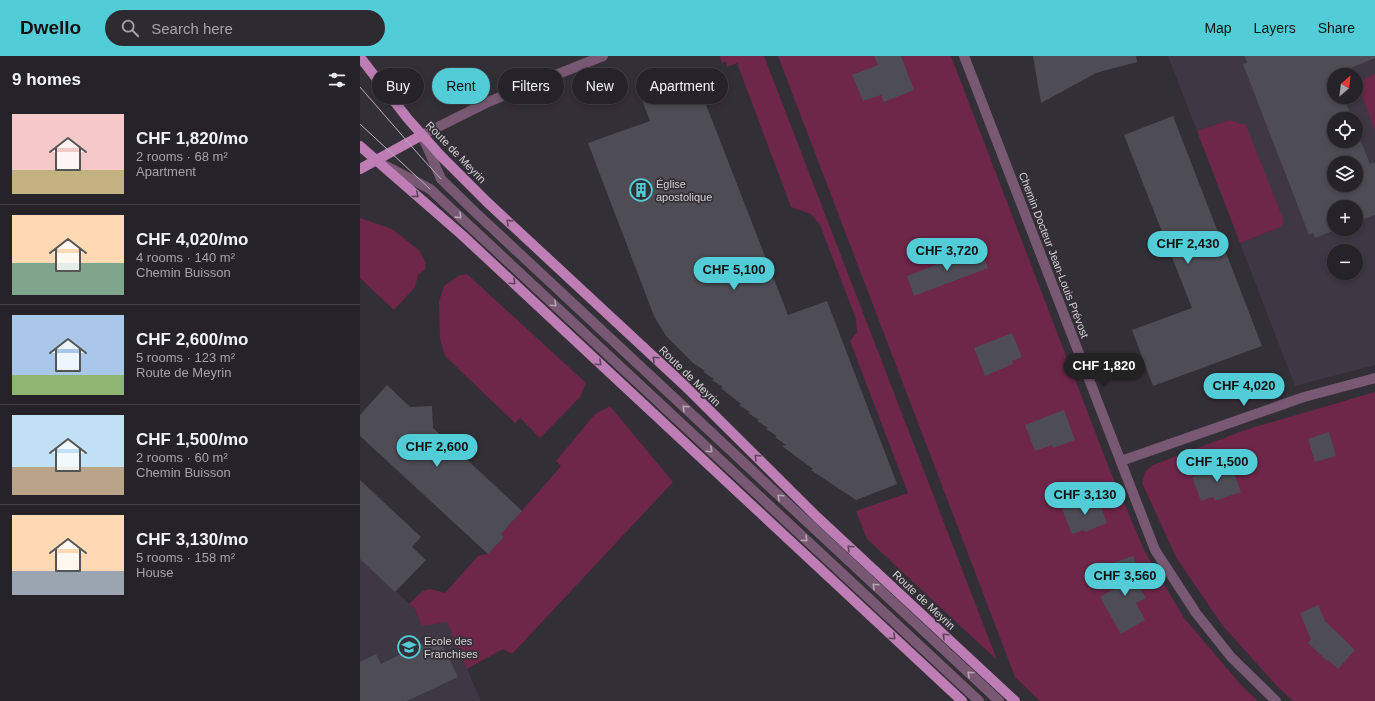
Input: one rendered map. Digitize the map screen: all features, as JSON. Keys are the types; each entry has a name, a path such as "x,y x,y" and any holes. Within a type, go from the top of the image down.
{"main road":[{"name":"Route de Meyrin","path":"360,57 383,88 422,135 487,202 684,385 817,517 1015,701"},
{"path":"360,170 422,135"},
{"path":"360,146 462,235 962,701"}],"street":[{"path":"603,56 488,102 422,135 440,178 999,701"},
{"name":"Chemin Docteur Jean-Louis Prévost","path":"964,56 1155,550 1196,613 1231,657 1276,701"},
{"path":"376,160 430,189 979,701"},
{"path":"1121,461 1304,397 1375,378"}],"shaded area":[{"path":"720,56 764,56 997,660 867,539 856,511 908,493 850,341 857,332 856,319 820,225 811,214 791,207 737,63 727,67 726,62 722,63"},
{"path":"778,56 951,56 1109,468 1145,552 1184,618 1241,685 1258,701 1040,701 1015,677"},
{"path":"1168,56 1375,56 1375,365 1295,386 1240,243 1281,227 1229,120 1197,131"},
{"path":"1375,74 1375,131 1363,98 1363,79"},
{"path":"1229,120 1246,125 1284,221 1281,227 1240,243 1197,131"},
{"path":"360,218 392,229 419,250 426,263 425,270 418,275 415,287 394,310 360,278"},
{"path":"467,274 586,383 580,397 540,438 520,418 515,423 445,356 440,339 439,301 444,286 458,276"},
{"path":"1375,392 1375,701 1293,701 1276,685 1223,626 1177,559 1142,483 1145,472 1153,465 1245,430"},
{"path":"610,406 673,482 512,654 503,649 467,669 447,622 422,626 414,608 409,604 421,592 428,589 445,593 478,556 488,554 504,537 500,532 506,529 561,466 556,461 595,414"},
{"name":"Ecole des Franchises","path":"360,559 414,608 419,620 447,622 481,701 360,701"}],"building":[{"path":"874,56 901,56 914,90 884,102 881,95 863,101 852,75 878,65"},
{"path":"1033,56 1136,56 1137,62 1096,73 1041,103"},
{"path":"1245,56 1375,56 1375,58 1351,68 1327,68 1327,104 1347,104 1349,112 1327,112 1327,148 1363,148 1363,146 1370,164 1375,162 1375,215 1363,219 1363,200 1327,200 1327,233 1315,238 1313,233 1309,235 1243,64 1247,63"},
{"path":"643,104 706,104 788,315 827,301 897,484 856,500 811,470 813,469 782,446 786,445 775,437 777,436 766,429 768,428 757,421 759,420 748,413 750,412 739,405 741,404 721,388 723,387 712,380 714,379 703,372 705,371 693,363 666,336 654,316 588,143 650,121"},
{"path":"1173,116 1262,346 1153,386 1132,330 1192,308 1124,135"},
{"path":"980,248 988,268 914,296 907,276"},
{"path":"1012,333 1022,357 1012,361 1013,364 985,376 974,348"},
{"path":"387,385 410,407 432,406 433,428 522,511 501,534 504,537 488,554 360,436 360,415"},
{"path":"1064,410 1075,440 1053,448 1052,445 1035,451 1025,425"},
{"path":"1329,432 1336,456 1315,462 1308,439"},
{"path":"1230,463 1241,492 1215,501 1213,497 1201,501 1192,477"},
{"path":"360,480 421,537 412,547 426,560 395,592 360,559"},
{"path":"1097,496 1107,523 1085,532 1084,530 1072,534 1062,509"},
{"path":"1133,556 1140,574 1132,579 1134,578 1146,598 1136,603 1145,620 1121,634 1100,597 1121,585 1113,563"},
{"path":"1318,605 1325,621 1355,650 1338,669 1308,643 1311,640 1300,613"},
{"path":"438,636 458,677 407,701 360,701 360,662 376,654 381,664"}],"tram line":[{"path":"360,87 441,179"},
{"path":"360,124 430,189"}],"place":[{"name":"Église apostolique","path":"641,190"},
{"name":"Ecole des Franchises","path":"409,647"}]}
